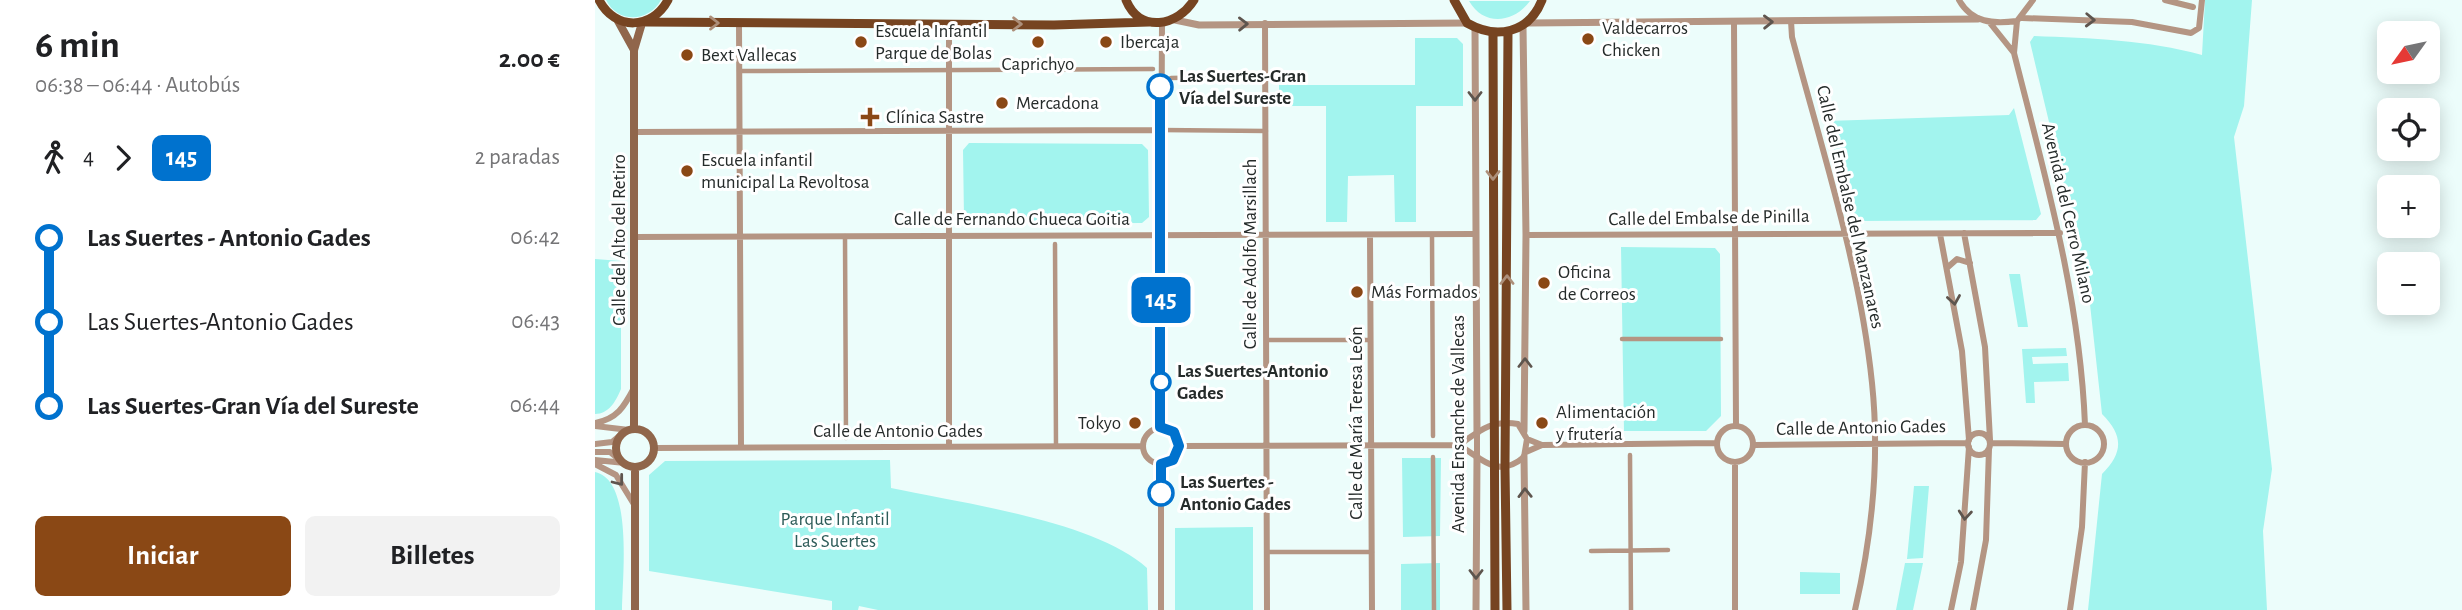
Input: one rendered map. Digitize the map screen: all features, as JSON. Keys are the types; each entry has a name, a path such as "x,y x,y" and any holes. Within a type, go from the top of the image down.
{"main road":[{"path":"599,0 610,16 618,21 1161,24 1175,20 1187,12 1194,0"},
{"path":"644,22 655,17 668,0"},
{"path":"1126,0 1137,16 1149,22"},
{"path":"1454,0 1471,25 1493,33 1508,32 1526,25 1542,0"},
{"name":"Calle del Alto del Retiro","path":"618,21 634,50"},
{"name":"Calle del Alto del Retiro","path":"629,430 635,387 634,50 644,22"},
{"path":"1507,610 1505,468 1508,32"},
{"name":"Avenida Ensanche de Vallecas","path":"1493,33 1495,610"},
{"path":"629,430 646,432 654,448 651,459 635,467 623,462 616,450 629,430"},
{"path":"635,467 635,610"}],"street":[{"path":"1959,0 1964,9 1978,19 1990,23 2019,19 2132,22 2192,33 2200,23 2202,0"},
{"path":"2019,19 2033,0"},
{"path":"2165,0 2193,7"},
{"path":"1526,610 1526,25 1978,19"},
{"name":"Avenida del Cerro Milano","path":"2019,19 2014,52 2060,233 2081,356 2085,425"},
{"path":"1175,20 1199,25 1471,25"},
{"name":"Calle del Embalse del Manzanares","path":"1791,21 1792,37 1842,232 1865,342 1875,444 1871,522 1855,610"},
{"path":"1734,22 1736,426"},
{"path":"739,23 741,447"},
{"path":"949,23 949,447"},
{"name":"Calle de Adolfo Marsillach","path":"1265,23 1267,610"},
{"name":"Avenida del Cerro Milano","path":"1990,23 2014,52"},
{"path":"1160,427 1161,24"},
{"name":"Avenida Ensanche de Vallecas","path":"1471,25 1477,433 1476,610"},
{"path":"739,71 1153,69"},
{"path":"1171,78 1219,78"},
{"path":"634,132 1266,131"},
{"path":"1964,233 1985,347 1990,444 1986,532 1973,610"},
{"name":"Calle del Embalse de Pinilla","path":"1527,235 2060,233"},
{"path":"1432,234 1433,436"},
{"name":"Calle de Fernando Chueca Goitia","path":"635,237 1474,234"},
{"path":"1940,234 1963,360 1968,443 1961,562 1951,610"},
{"path":"845,235 846,438"},
{"name":"Calle de María Teresa León","path":"1370,235 1372,610"},
{"path":"1055,244 1056,446"},
{"path":"1948,267 1957,259 1970,263"},
{"path":"1622,339 1721,339"},
{"path":"1266,340 1371,340"},
{"path":"595,425 607,421 622,410 635,387"},
{"path":"1179,446 1459,445 1493,424 1506,422 1518,424 1526,435 1542,445"},
{"path":"595,425 629,430"},
{"path":"2085,425 2097,429 2103,447 2097,458 2085,462 2073,458 2066,444 2070,432 2085,425"},
{"path":"1736,426 1746,429 1754,445 1748,458 1735,463 1723,458 1717,443 1720,434 1736,426"},
{"path":"1160,427 1174,432 1179,446 1173,460 1161,464 1148,459 1142,446 1147,434 1160,427"},
{"path":"599,448 615,441 629,430"},
{"path":"1968,443 1979,432 1990,444 2066,444"},
{"path":"1459,445 1493,467 1505,468 1542,445 1717,443"},
{"path":"1968,443 1973,453 1980,455 1990,444"},
{"name":"Calle de Antonio Gades","path":"1754,445 1968,443"},
{"name":"Calle de Antonio Gades","path":"654,448 1142,446"},
{"path":"599,448 623,462"},
{"path":"1630,455 1631,610"},
{"path":"1433,457 1434,610"},
{"path":"595,462 623,462"},
{"path":"595,462 616,475 635,506"},
{"path":"2070,610 2082,527 2085,462"},
{"path":"1735,463 1735,610"},
{"path":"1161,464 1161,610"},
{"path":"1591,551 1668,550"},
{"path":"1267,552 1372,552"}],"green space":[{"path":"606,0 661,0 649,13 633,17 618,13"},
{"path":"2205,0 2252,0 2244,106 2234,137 2272,469 2263,531 2267,610 2088,610 2102,474 2114,459 2118,444 2114,430 2102,414 2088,286 2030,42 2034,36 2098,39 2161,46 2202,55"},
{"path":"1469,1 1530,1 1516,14 1499,19 1483,15"},
{"path":"1415,38 1457,38 1463,44 1463,106 1416,106 1416,222 1395,222 1394,175 1348,176 1347,222 1326,222 1326,106 1279,106 1279,85 1415,85"},
{"path":"2014,108 2041,214 2036,220 1858,221 1851,215 1827,121 2009,115"},
{"path":"969,143 1142,144 1148,150 1149,217 1142,223 971,224 964,218 963,150"},
{"path":"1621,247 1715,248 1720,254 1721,416 1706,431 1624,431"},
{"path":"595,259 621,261 621,389 608,409 595,414"},
{"path":"2009,274 2020,274 2028,327 2018,327"},
{"path":"2066,348 2067,356 2032,357 2033,364 2068,363 2069,381 2034,382 2035,403 2026,403 2022,349"},
{"path":"1402,458 1441,458 1440,536 1403,537"},
{"name":"Parque Infantil Las Suertes","path":"890,460 891,488 1026,516 1095,538 1124,552 1147,568 1148,610 878,610 859,606 858,610 832,610 832,601 649,571 649,475 665,461"},
{"path":"595,472 607,479 616,493 621,511 624,555 622,610 595,610"},
{"path":"1914,486 1929,486 1923,558 1907,559"},
{"path":"1253,527 1253,610 1175,610 1175,528"},
{"path":"1440,563 1440,610 1401,610 1401,564"},
{"path":"1905,563 1923,563 1913,610 1896,610"},
{"path":"1800,572 1840,573 1840,594 1800,594"}],"bus line":[{"name":"145","path":"1160,87 1160,427 1174,432 1179,446 1178,454 1173,460 1161,464 1161,493"}],"place":[{"name":"Valdecarros Chicken","path":"1588,39"},
{"name":"Escuela Infantil Parque de Bolas","path":"861,42"},
{"name":"Caprichyo","path":"1038,42"},
{"name":"Ibercaja","path":"1106,42"},
{"name":"Bext Vallecas","path":"687,55"},
{"name":"Las Suertes-Gran Vía del Sureste","path":"1160,87"},
{"name":"Mercadona","path":"1002,103"},
{"name":"Clínica Sastre","path":"870,117"},
{"name":"Escuela infantil municipal La Revoltosa","path":"687,171"},
{"name":"Oficina de Correos","path":"1544,283"},
{"name":"Más Formados","path":"1357,292"},
{"name":"Las Suertes-Antonio Gades","path":"1161,382"},
{"name":"Tokyo","path":"1135,423"},
{"name":"Alimentación y frutería","path":"1542,423"},
{"name":"Las Suertes - Antonio Gades","path":"1161,493"}]}
